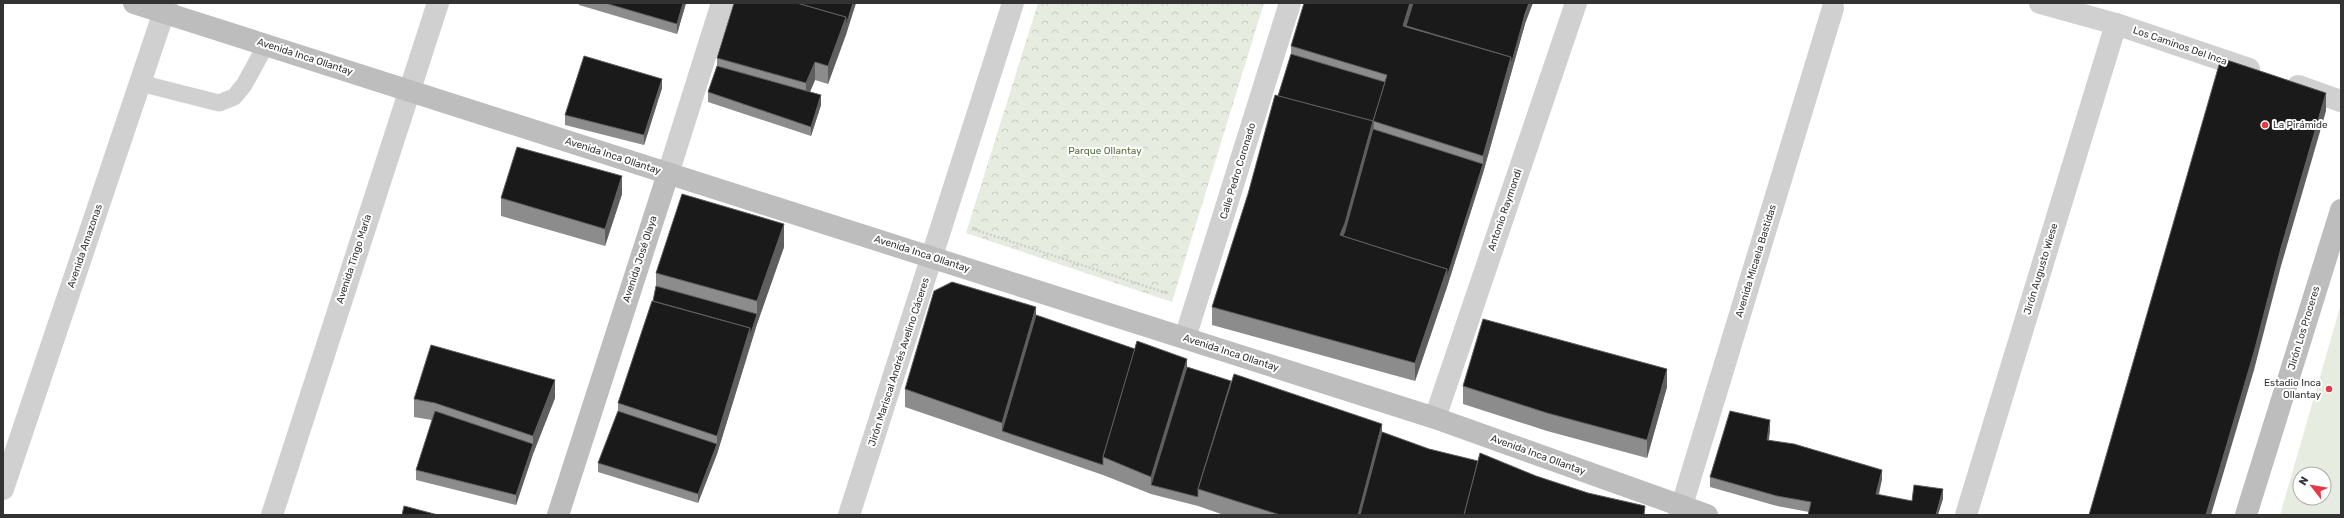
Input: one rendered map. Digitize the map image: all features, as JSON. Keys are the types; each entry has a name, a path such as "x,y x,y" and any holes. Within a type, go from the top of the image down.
{"street":[{"name":"Avenida Inca Ollantay","path":"134,3 165,8 266,45 1435,418 1680,511 1707,515"},
{"name":"Avenida Tingo María","path":"272,515 438,3"},
{"name":"Avenida José Olaya","path":"558,515 722,3"},
{"name":"Jirón Mariscal Andrés Avelino Cáceres","path":"849,515 1013,3"},
{"name":"Calle Pedro Coronado","path":"1185,338 1290,3"},
{"name":"Antonio Raymondi","path":"1435,418 1576,3"},
{"name":"Los Caminos Del Inca","path":"2040,3 2116,24 2341,101"},
{"name":"Avenida Amazonas","path":"3,489 165,8"},
{"name":"Avenida Micaela Bastidas","path":"1680,511 1833,8"},
{"name":"Jirón Augusto Wiese","path":"1966,515 2116,24"},
{"name":"Jirón Los Proceres","path":"2246,515 2341,210"}],"lane":[{"path":"140,83 219,103 234,98 244,85 266,45"}],"path":[{"path":"976,222 973,229 1166,293 1168,288"}],"green space":[{"name":"Parque Ollantay","path":"1038,3 1264,3 1172,302 966,233"},
{"name":"Estadio Inca Ollantay","path":"2341,304 2341,515 2280,515 2292,473 2292,506 2332,506 2332,466 2294,466"}],"building":[{"path":"605,3 683,3 677,24"},
{"path":"734,3 797,3 846,17 828,66 815,62 806,83 717,58"},
{"path":"797,3 853,3 846,25 846,17"},
{"path":"1304,3 1410,3 1403,26 1511,57 1483,156 1373,121 1387,75 1291,46"},
{"path":"1413,3 1529,3 1511,65 1511,57 1406,26"},
{"path":"1291,54 1385,82 1373,121 1278,96"},
{"path":"584,56 662,79 644,135 565,115"},
{"path":"2221,58 2326,93 2281,248 2254,352 2206,515 2089,515"},
{"path":"717,66 821,95 811,127 708,92"},
{"path":"1275,95 1373,121 1345,223 1340,235 1447,269 1415,363 1212,307 1248,194"},
{"path":"1373,129 1483,164 1447,277 1447,269 1343,236"},
{"path":"517,147 622,176 605,229 501,198"},
{"path":"682,194 784,224 757,301 656,273"},
{"path":"952,282 1036,307 1002,423 905,389 934,291"},
{"path":"656,286 757,314 750,336 750,328 653,301"},
{"path":"652,301 750,328 717,436 618,403"},
{"path":"1036,315 1135,349 1103,457 1103,465 1002,431"},
{"path":"1483,319 1667,369 1647,440 1547,413 1463,386"},
{"path":"1137,341 1187,359 1151,477 1103,457"},
{"path":"431,345 555,380 533,436 435,403 414,399"},
{"path":"1187,367 1231,381 1198,489 1198,497 1151,485"},
{"path":"1234,374 1382,424 1358,515 1280,515 1198,489"},
{"path":"435,411 533,444 516,495 416,470"},
{"path":"618,411 717,444 698,494 598,463"},
{"path":"1730,411 1770,420 1767,440 1794,444 1882,470 1876,494 1912,501 1914,485 1943,489 1936,515 1808,515 1811,502 1777,496 1710,477"},
{"path":"1382,432 1429,449 1478,461 1464,515 1360,515"},
{"path":"1480,453 1536,476 1588,493 1645,506 1644,515 1464,515"},
{"path":"404,506 438,515 402,515"}],"place":[{"name":"La Pirámide","path":"2265,125"},
{"name":"Estadio Inca Ollantay","path":"2329,389"}]}
